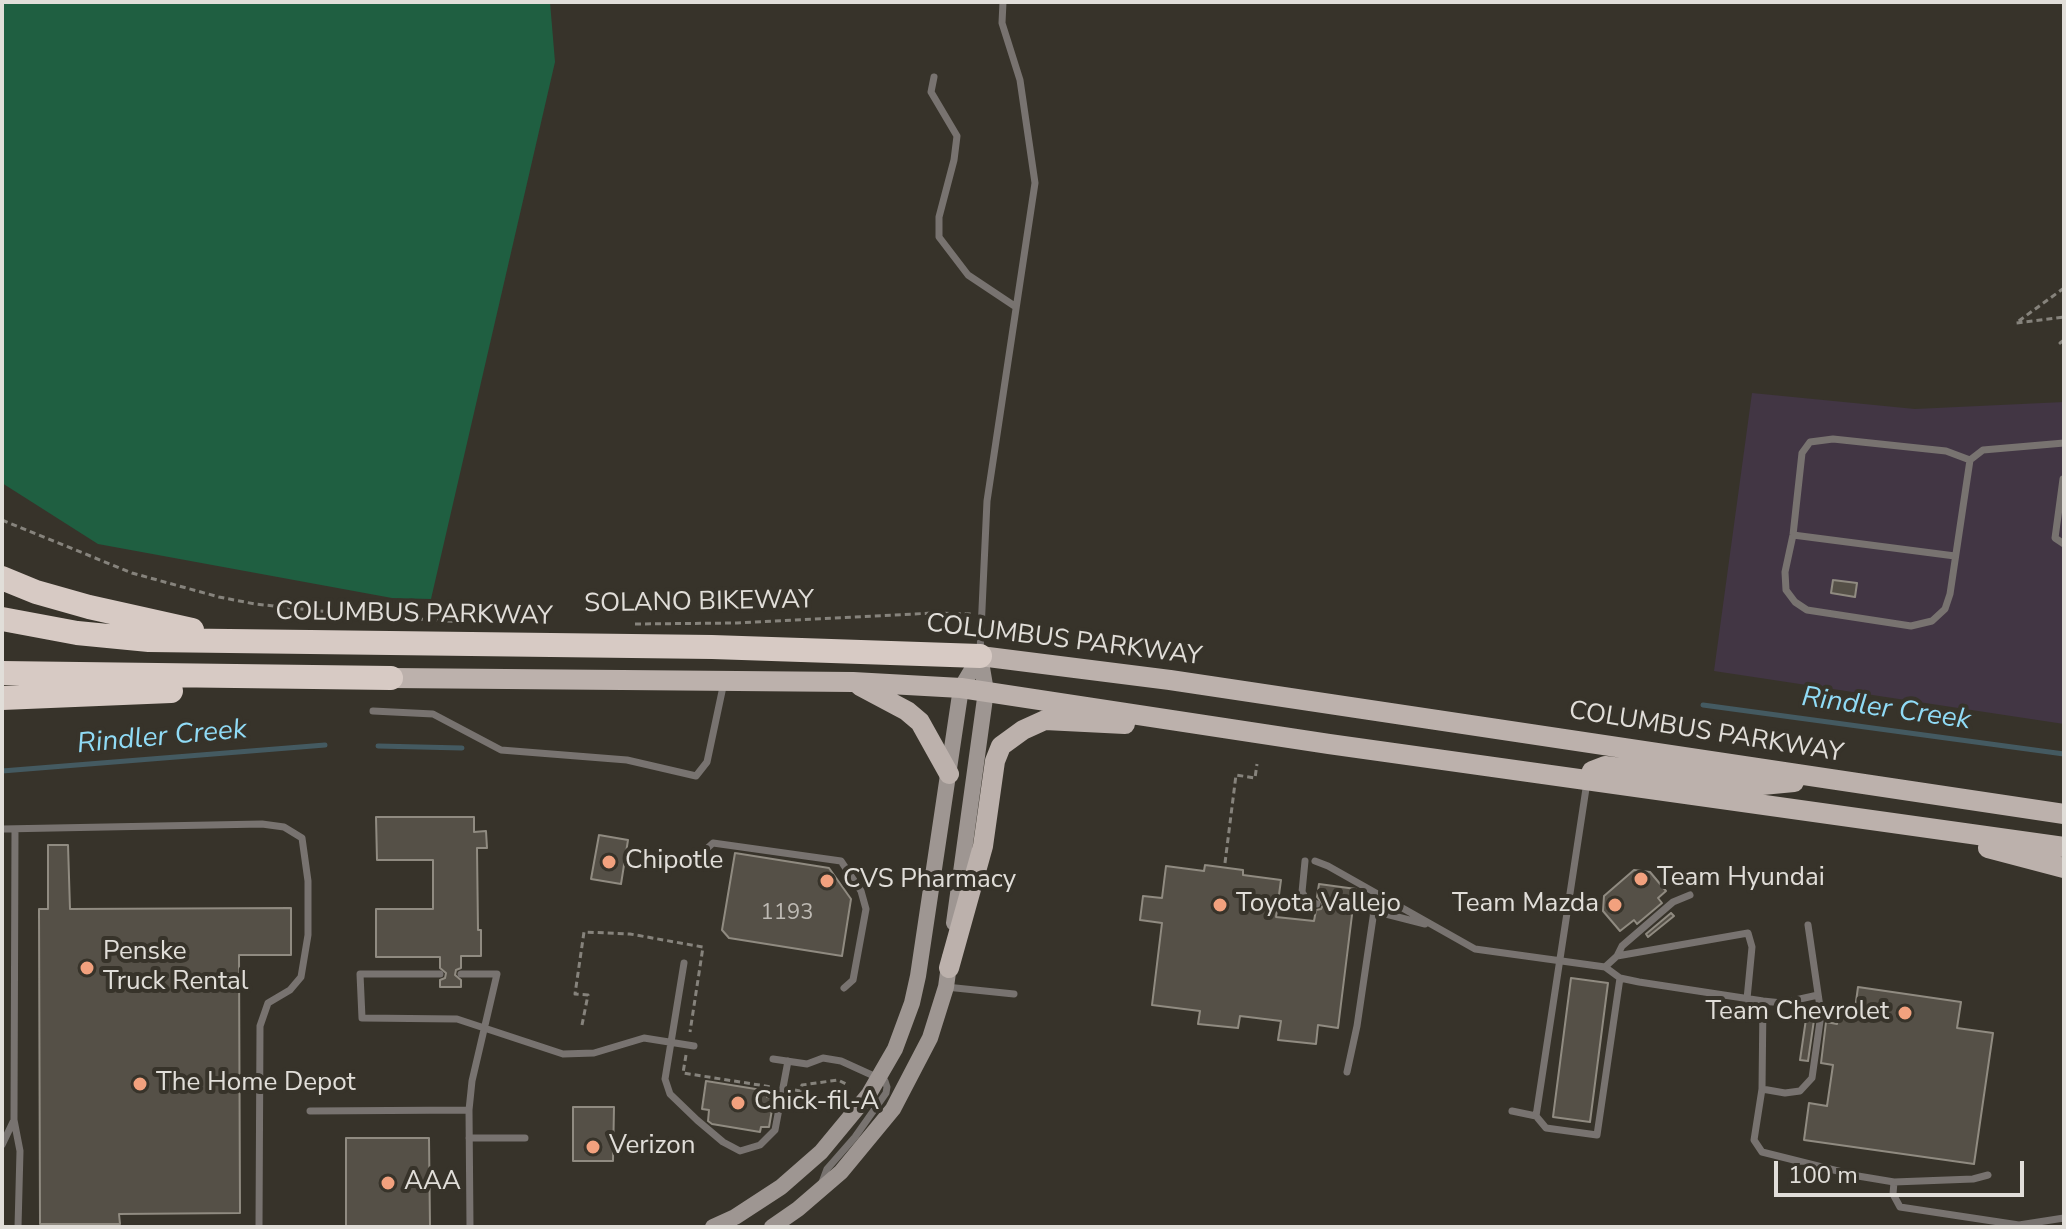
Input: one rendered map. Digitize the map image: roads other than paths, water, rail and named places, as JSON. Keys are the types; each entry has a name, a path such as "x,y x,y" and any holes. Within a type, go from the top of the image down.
{"highway":[{"path":"2,578 36,592 89,607 241,641"},
{"name":"COLUMBUS PARKWAY","path":"2,619 112,637 712,647 980,656"},
{"path":"2,673 391,678"},
{"path":"2,698 159,692 356,678"}],"main road":[{"path":"713,1227 758,1203 801,1170 854,1115 904,1028 915,990 961,688 980,656"},
{"path":"948,978 986,691 980,656"},
{"name":"COLUMBUS PARKWAY","path":"980,656 1170,680 2064,814"},
{"path":"391,678 853,682 961,688 2064,847"},
{"path":"853,682 907,711 920,722 949,774"},
{"path":"772,1227 820,1191 859,1152 893,1109 925,1050 948,978 983,846 995,761 1001,746 1045,720 1260,733"},
{"path":"1588,780 1592,771 1605,766 1762,785 1830,779"},
{"path":"1900,824 2064,868"}],"lane":[{"path":"980,656 987,501 1035,183 1020,80 1002,23 1003,2"},
{"path":"934,77 931,92 957,136 939,217 939,237 968,275 1016,307"},
{"path":"1970,460 1946,451 1833,439 1810,442 1802,453 1793,535 1785,572 1786,590 1795,602 1807,610 1911,626 1932,621 1945,609 1970,460 1983,450 2064,443"},
{"path":"2064,478 2055,538 2064,544"},
{"path":"1793,535 1955,556"},
{"path":"373,711 433,714 501,750 627,760 696,776 707,762 725,681"},
{"path":"1536,1116 1588,780"},
{"path":"2,829 262,824 284,827 302,838 308,881 308,935 301,977 290,990 268,1003 260,1026 259,1227"},
{"path":"15,829 14,1120 20,1151 18,1227"},
{"path":"702,853 713,843 841,861 861,891 866,909 853,980 844,988"},
{"path":"1305,861 1302,892 1308,902 1317,904"},
{"path":"1315,861 1475,949 1605,967 1620,978 1747,999 1782,1003 1818,995"},
{"path":"1347,1072 1374,911 1380,895"},
{"path":"1605,967 1617,956 1622,946 1673,902 1690,895"},
{"path":"1353,909 1434,926"},
{"path":"1762,1089 1785,1093 1800,1091 1812,1078 1821,1014 1808,925"},
{"path":"1617,956 1748,933 1752,947 1747,999"},
{"path":"684,963 665,1079 670,1094 723,1142 740,1151 760,1145 775,1130 788,1061"},
{"path":"440,974 360,974 362,1018 457,1019 563,1054 594,1053 644,1038 694,1046"},
{"path":"461,974 497,974 472,1081 469,1110 470,1227"},
{"path":"948,978 1014,994"},
{"path":"1512,1111 1536,1116 1546,1128 1597,1135 1620,978"},
{"path":"1763,1001 1762,1089 1754,1140 1762,1152 1894,1182 1973,1179 1988,1175"},
{"path":"773,1059 807,1064 823,1058 841,1061 885,1081 886,1093 855,1137 827,1169 820,1191"},
{"path":"310,1111 469,1110"},
{"path":"2,1145 14,1120"},
{"path":"469,1138 525,1138"},
{"path":"1894,1182 1894,1201 1900,1207 2019,1225 2064,1218"}],"waterway":[{"name":"Rindler Creek","path":"1703,705 2064,754"},
{"name":"Rindler Creek","path":"2,771 325,745"},
{"name":"Rindler Creek","path":"378,746 462,748"}],"place":[{"name":"Chipotle","path":"609,862"},
{"name":"Team Hyundai","path":"1641,879"},
{"name":"CVS Pharmacy","path":"827,881"},
{"name":"Toyota Vallejo","path":"1220,905"},
{"name":"Team Mazda","path":"1615,905"},
{"name":"Penske Truck Rental","path":"87,968"},
{"name":"Team Chevrolet","path":"1905,1013"},
{"name":"The Home Depot","path":"140,1084"},
{"name":"Chick-fil-A","path":"738,1103"},
{"name":"Verizon","path":"593,1147"},
{"name":"AAA","path":"388,1183"}]}
